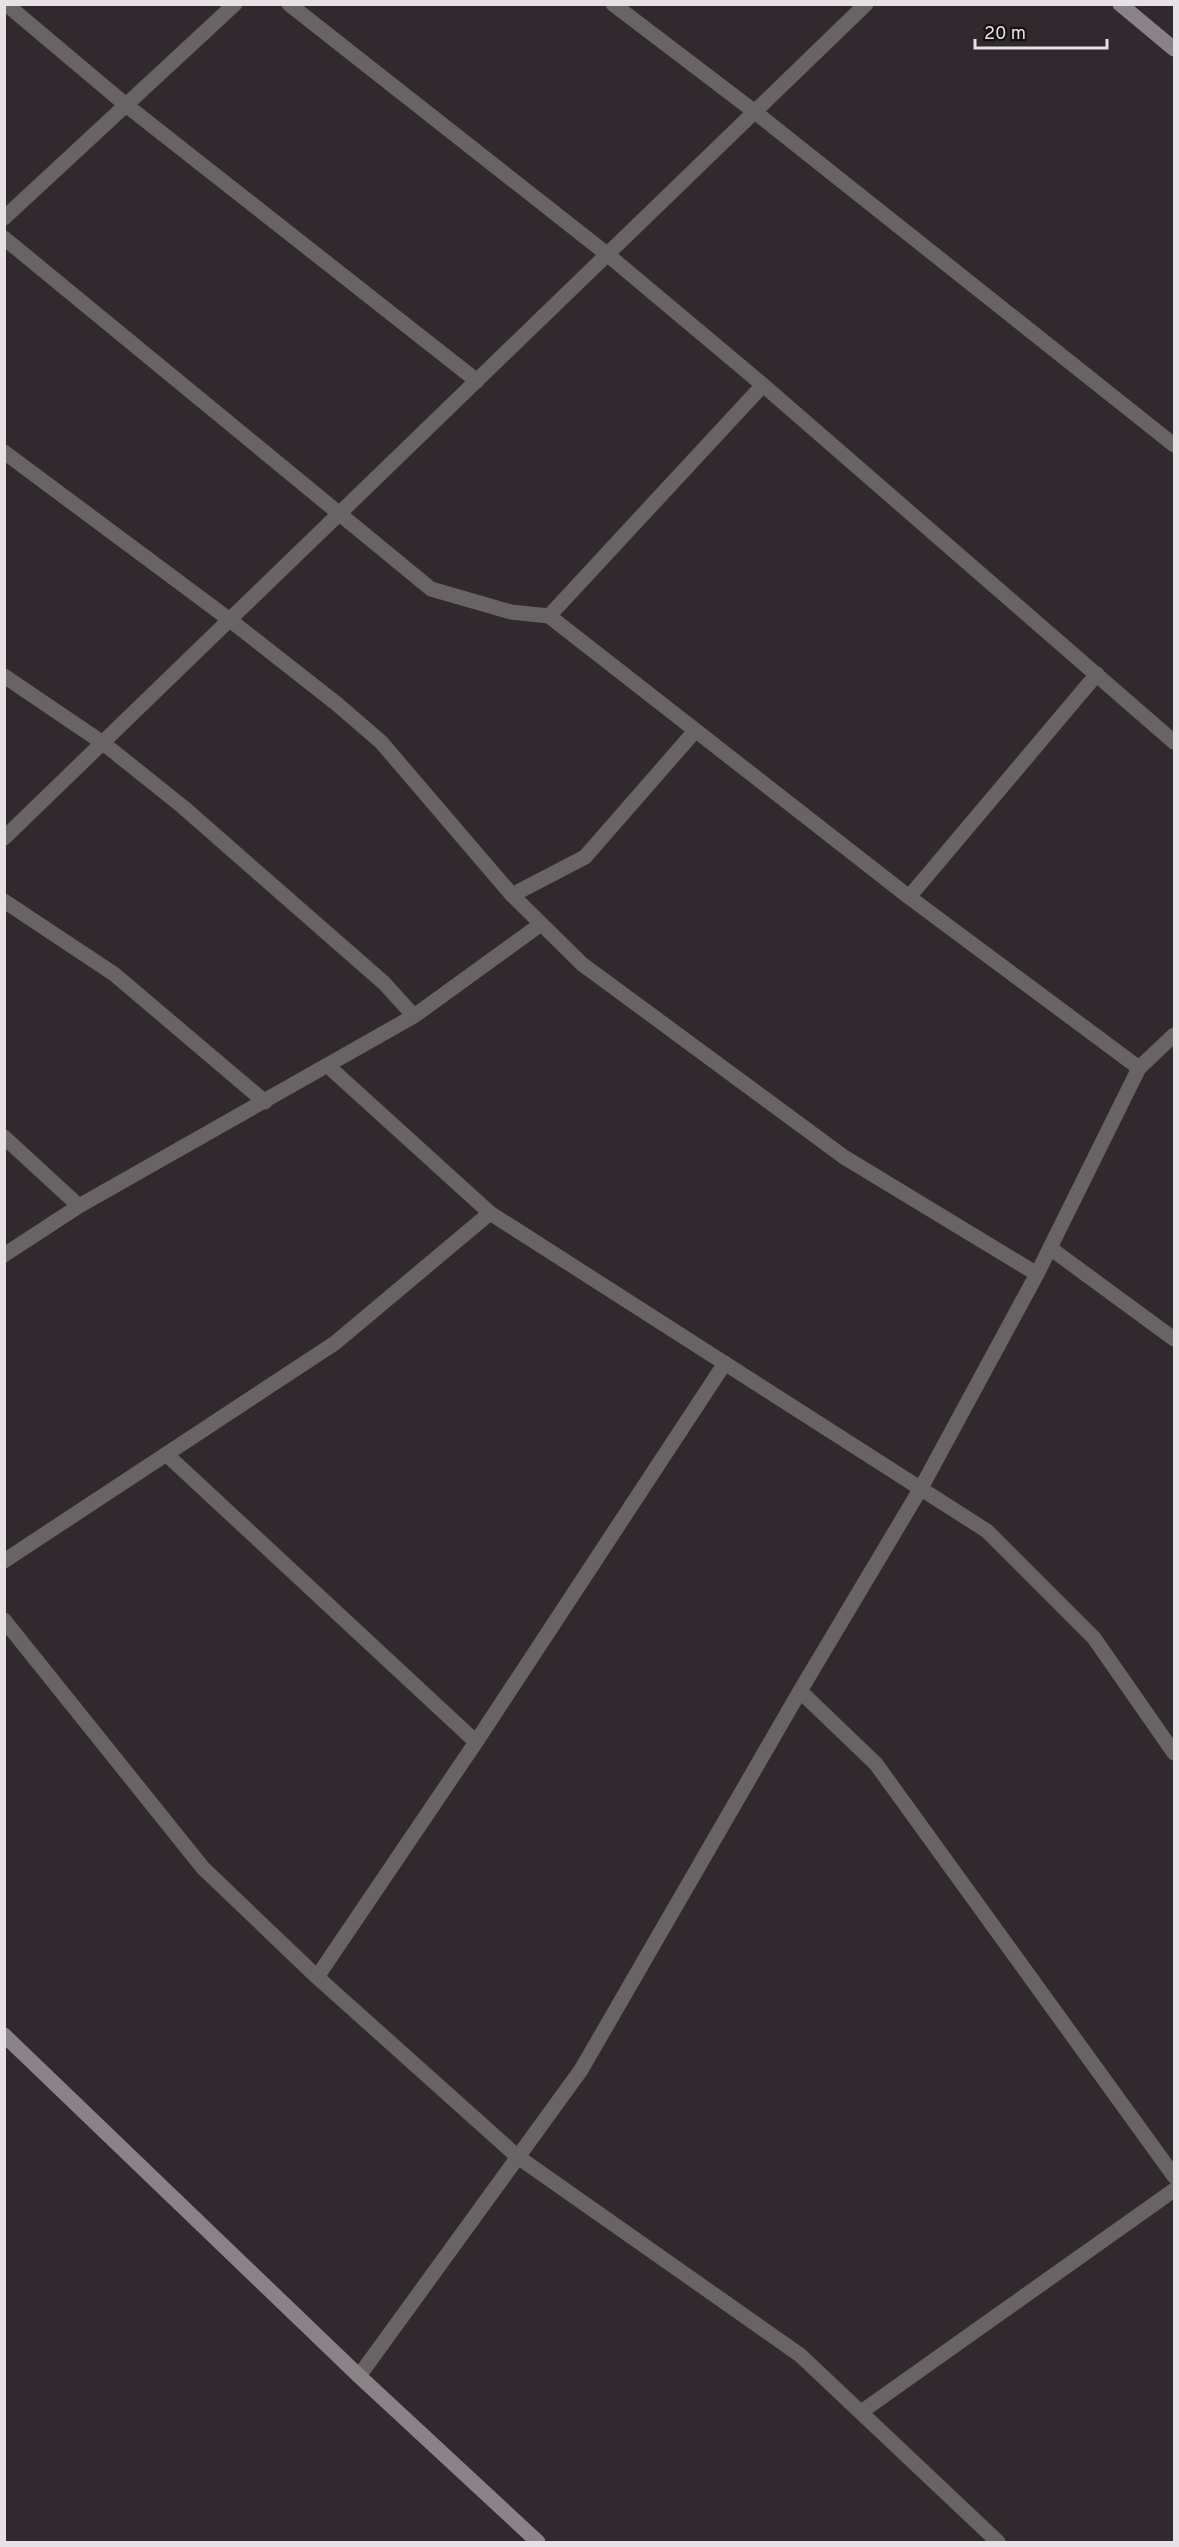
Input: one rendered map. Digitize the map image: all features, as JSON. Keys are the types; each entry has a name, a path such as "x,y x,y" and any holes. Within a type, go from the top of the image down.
{"street":[{"path":"6,4 126,105 477,381"},
{"path":"4,218 235,4"},
{"path":"289,4 608,255 763,385 1174,742"},
{"path":"613,4 755,112 1174,445"},
{"path":"4,838 866,4"},
{"path":"1120,4 1174,49"},
{"path":"4,238 431,589 511,612 549,616 909,897 1139,1068"},
{"path":"549,616 763,385"},
{"path":"4,452 230,620 337,704 381,742 512,895 582,964 844,1157 1037,1274"},
{"path":"909,897 1097,674"},
{"path":"4,676 103,743 183,807 375,976 414,1016"},
{"path":"512,895 585,858 695,730"},
{"path":"4,901 114,974 265,1102"},
{"path":"4,1255 79,1206 414,1016 541,924"},
{"path":"359,2376 581,2070 800,1691 921,1488 1037,1274 1139,1068 1174,1035"},
{"path":"328,1065 490,1213 987,1531 1094,1638 1174,1753"},
{"path":"4,1137 79,1206"},
{"path":"4,1561 335,1343 490,1213"},
{"path":"1050,1248 1174,1339"},
{"path":"317,1977 476,1742 725,1362"},
{"path":"166,1454 476,1742"},
{"path":"4,1620 203,1868 317,1977 518,2157 800,2355 998,2542"},
{"path":"800,1691 876,1764 1174,2176"},
{"path":"4,2035 359,2376 538,2542"},
{"path":"861,2412 1174,2190"}]}
